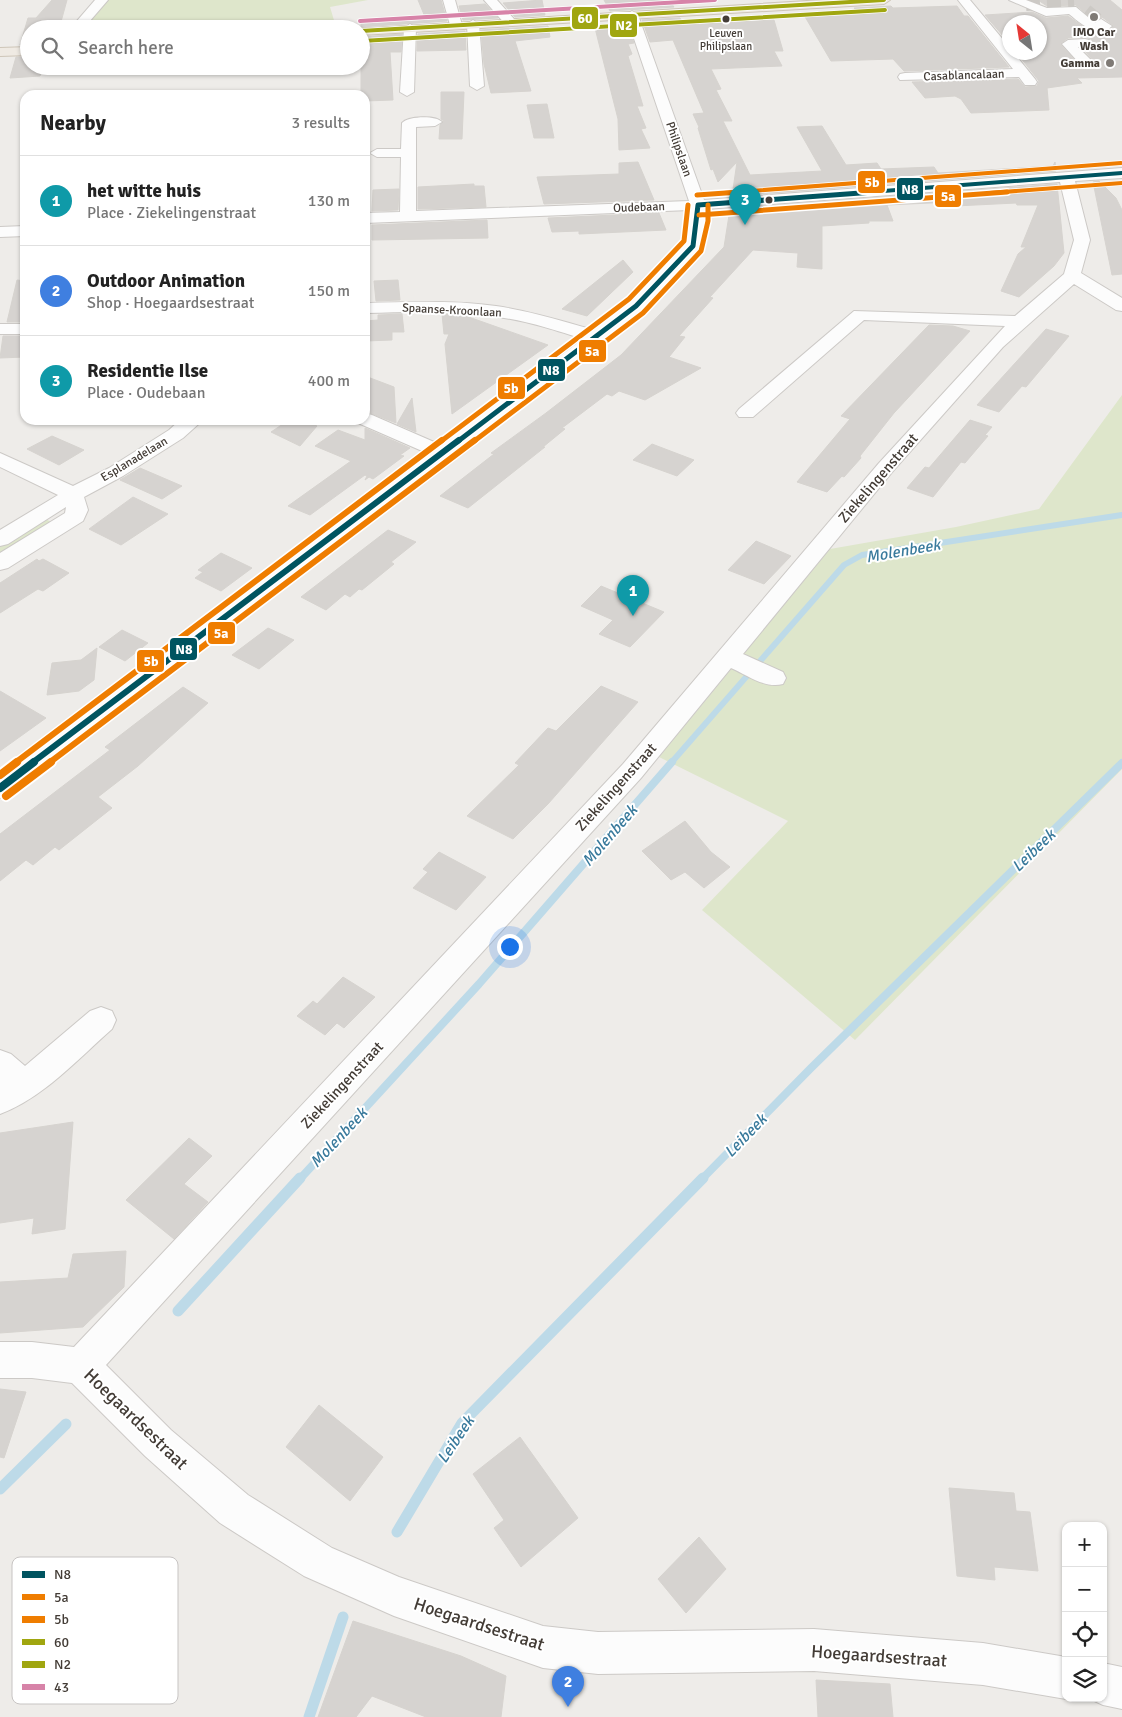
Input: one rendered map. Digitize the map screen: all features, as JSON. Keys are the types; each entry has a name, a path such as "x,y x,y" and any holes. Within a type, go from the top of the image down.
{"main road":[{"path":"370,30 884,0"},
{"path":"0,52 20,51"}],"street":[{"path":"84,20 102,0"},
{"path":"449,0 456,25"},
{"path":"490,0 510,22"},
{"name":"Casablancalaan","path":"905,77 1027,77 964,0"},
{"path":"1015,0 1046,12 1072,10 1093,27 1106,26 1101,23"},
{"path":"1073,0 1086,11"},
{"name":"Philipslaan","path":"0,788 597,337 636,306 694,246 698,205 632,15"},
{"path":"474,24 477,86"},
{"path":"407,92 410,28"},
{"path":"1085,43 1068,44 1085,61"},
{"path":"408,216 409,123 436,122"},
{"path":"378,153 409,153"},
{"name":"Oudebaan","path":"370,218 698,205 1122,173"},
{"name":"Ziekelingenstraat","path":"81,1366 632,771 886,467 1020,321 1064,285 1072,275 1082,240 1072,189 1065,176"},
{"path":"0,232 20,231"},
{"path":"1072,275 1122,306"},
{"name":"Spaanse-Kroonlaan","path":"370,308 411,307 483,310 543,321 597,337"},
{"path":"746,413 860,315 1020,321"},
{"path":"0,329 20,329"},
{"path":"370,421 444,453"},
{"name":"Esplanadelaan","path":"0,539 73,494 116,472 176,434 186,425"},
{"path":"0,459 73,494 77,510 74,516 0,563"},
{"path":"728,657 774,678"},
{"path":"0,1064 12,1092 43,1070 101,1020"},
{"name":"Hoegaardsestraat","path":"0,1360 32,1360 81,1366 158,1442 234,1509 318,1562 394,1596 465,1622 543,1647 598,1653 814,1650 983,1664 1062,1677"},
{"path":"1107,1685 1122,1688"}],"green space":[{"path":"108,0 368,0 330,7 334,20 91,20"},
{"path":"1122,395 1122,769 855,1040 702,910 788,821 659,757 830,549 956,527 1039,509"},
{"path":"40,517 52,522 0,557 0,542"}],"building":[{"path":"52,0 67,0 61,20 27,20 28,18 36,18"},
{"path":"418,0 441,0 447,21 370,26 370,20 425,17"},
{"path":"542,0 545,15 515,17 503,3"},
{"path":"604,0 669,0 674,7 610,11"},
{"path":"1038,0 1110,0 1122,10 1122,77 1077,78 1082,83 1047,88 1049,110 971,113 961,99 955,96 925,98 912,82 1018,79 1025,87 1037,86 1039,81 1022,60 1047,60 1047,18 1068,16 1088,30 1101,33 1108,31 1114,26 1102,17 1095,21 1076,5 1047,6","holes":["1085,37 1091,39 1093,44 1089,48 1082,48 1094,61 1085,67 1079,65 1060,44 1068,38"]},
{"path":"485,4 498,18 463,20 459,6"},
{"path":"957,6 964,16 968,16 1009,67 904,71 893,59 831,61 804,15 857,11 854,8"},
{"path":"1032,12 1039,15 1002,15 1002,35 985,15"},
{"path":"680,18 684,25 774,20 783,51 774,51 782,66 711,69 721,89 716,90 732,121 723,121 750,175 822,171 797,127 822,126 846,165 877,163 881,169 934,167 938,173 1053,166 1055,162 1056,171 732,196 737,162 718,182 713,169 711,170 699,127 693,114 704,113 673,40 650,42 642,20"},
{"path":"626,21 634,43 628,44 632,54 628,56 643,106 637,106 646,128 641,129 650,148 619,150 618,119 595,28 618,27 615,22"},
{"path":"548,26 550,37 515,41 531,91 491,93 484,64 481,30"},
{"path":"465,31 466,50 417,51 418,34"},
{"path":"402,34 401,52 390,52 393,100 370,101 370,90 361,90 361,75 370,75 370,36"},
{"path":"16,57 20,57 20,75 40,75 40,76 10,78"},
{"path":"441,92 464,92 462,139 439,139 440,125 444,121 441,119"},
{"path":"547,104 554,138 534,138 527,105"},
{"path":"638,162 654,200 544,204 537,177 619,174 619,163"},
{"path":"1099,181 1116,198 1122,210 1122,274 1112,275 1093,182"},
{"path":"474,184 474,186 484,186 486,207 418,209 418,187"},
{"path":"1057,184 1064,253 1054,266 1019,297 1001,291 1018,254 1026,247 1021,247 1038,205 1017,205 1016,203 955,206 952,202 887,205 893,221 869,221 869,223 822,226 822,269 797,267 798,253 753,250 710,297 713,298 679,336 685,337 669,357 701,368 645,400 619,391 612,396 607,394 562,428 565,429 543,447 545,447 468,508 440,496 494,454 491,453 621,355 724,247 730,209"},
{"path":"399,189 398,210 372,211 373,190"},
{"path":"659,213 666,230 579,234 579,231 552,232 548,218"},
{"path":"487,220 488,238 372,240 372,225"},
{"path":"623,260 633,272 587,316 562,309"},
{"path":"17,280 20,280 20,322 7,322"},
{"path":"398,280 400,300 376,301 374,281"},
{"path":"402,314 404,332 392,332 392,340 370,341 370,321 378,320 378,315"},
{"path":"442,314 463,315 548,345 452,414 445,344 449,334 444,334"},
{"path":"929,325 953,326 970,331 894,413 860,456 861,458 827,492 797,482 850,419 841,416"},
{"path":"1046,329 1069,336 1026,387 1022,386 999,412 977,405"},
{"path":"3,336 20,336 20,357 0,358"},
{"path":"370,378 394,387 396,423 370,413"},
{"path":"412,398 416,432 397,424"},
{"path":"970,420 992,427 985,435 988,436 965,463 961,462 933,497 907,488 925,467 929,468"},
{"path":"282,425 317,426 300,446 271,432"},
{"path":"365,428 410,448 400,455 404,456 373,479 369,477 365,480 367,476 365,475 310,515 288,506 351,461 315,446 338,430 365,440"},
{"path":"52,436 84,450 59,465 27,449"},
{"path":"652,444 694,460 677,476 633,460"},
{"path":"140,468 182,486 162,499 120,480"},
{"path":"133,497 168,514 121,545 89,529"},
{"path":"388,530 416,542 391,562 394,564 362,590 359,589 350,597 345,594 326,610 301,597"},
{"path":"756,541 791,556 764,584 728,570"},
{"path":"221,553 252,568 221,591 195,578 203,572 198,570"},
{"path":"37,559 39,561 43,559 69,573 43,591 38,589 0,613 0,583"},
{"path":"601,586 664,612 630,647 599,634 613,620 581,606"},
{"path":"268,628 294,640 259,669 232,655"},
{"path":"122,630 148,643 125,661 99,647"},
{"path":"97,648 94,680 79,691 47,695 52,663 81,660"},
{"path":"601,686 638,702 548,804 513,839 467,816 519,765 515,763 548,728 556,731"},
{"path":"183,687 208,703 138,766 98,797 112,808 59,850 55,847 33,865 26,860 0,881 0,834 110,750 105,747"},
{"path":"0,691 46,718 0,751"},
{"path":"685,821 711,852 730,867 704,888 685,872 671,880 642,851"},
{"path":"439,852 486,877 456,910 413,888 428,872 423,869"},
{"path":"343,977 375,997 344,1028 337,1023 325,1035 297,1016 313,1001 317,1004"},
{"path":"73,1122 65,1229 32,1234 34,1218 0,1223 0,1133"},
{"path":"189,1138 212,1156 184,1184 208,1202 174,1239 126,1200"},
{"path":"126,1251 124,1287 83,1327 0,1333 0,1282 68,1278 73,1254"},
{"path":"0,1389 26,1392 4,1458 0,1457"},
{"path":"319,1405 383,1457 350,1501 286,1447"},
{"path":"520,1437 578,1518 521,1567 494,1528 504,1520 473,1474"},
{"path":"949,1488 1014,1493 1016,1511 1030,1512 1038,1571 994,1567 995,1580 957,1576"},
{"path":"699,1537 726,1569 686,1613 658,1579"},
{"path":"353,1621 461,1656 506,1676 501,1717 426,1717 372,1696 356,1717 318,1717"},
{"path":"816,1680 890,1684 893,1717 818,1717"}],"waterway":[{"name":"Molenbeek","path":"671,763 844,565 862,555 1122,515"},
{"name":"Molenbeek","path":"299,1180 479,984 672,762"},
{"name":"Leibeek","path":"701,1180 811,1068 1122,763"},
{"name":"Molenbeek","path":"178,1311 300,1178"},
{"name":"Leibeek","path":"397,1532 462,1423 703,1178"},
{"name":"Molenbeek","path":"0,1489 66,1424"},
{"name":"Leibeek","path":"309,1717 343,1617"}],"tunnel":[{"path":"1026,4 1074,1"},
{"path":"1086,11 1101,23"}],"transit line":[{"name":"43","path":"370,20 715,0"},
{"name":"60","path":"370,30 884,0"},
{"name":"N2","path":"370,41 885,10"},
{"name":"5b","path":"697,195 1121,163"},
{"name":"N8","path":"698,205 1122,173"},
{"name":"5a","path":"699,215 1122,183"},
{"name":"5b","path":"0,775 629,299 684,241 688,205"},
{"name":"N8","path":"0,788 636,306 693,246 698,205"},
{"name":"5a","path":"6,796 643,313 701,251 708,221 708,205"}],"place":[{"name":"IMO Car Wash","path":"1094,17"},
{"name":"Leuven Philipslaan","path":"726,19"},
{"name":"Gamma","path":"1110,63"},
{"name":"Residentie Ilse","path":"745,225"},
{"name":"het witte huis","path":"633,616"},
{"name":"Outdoor Animation","path":"568,1707"}]}
